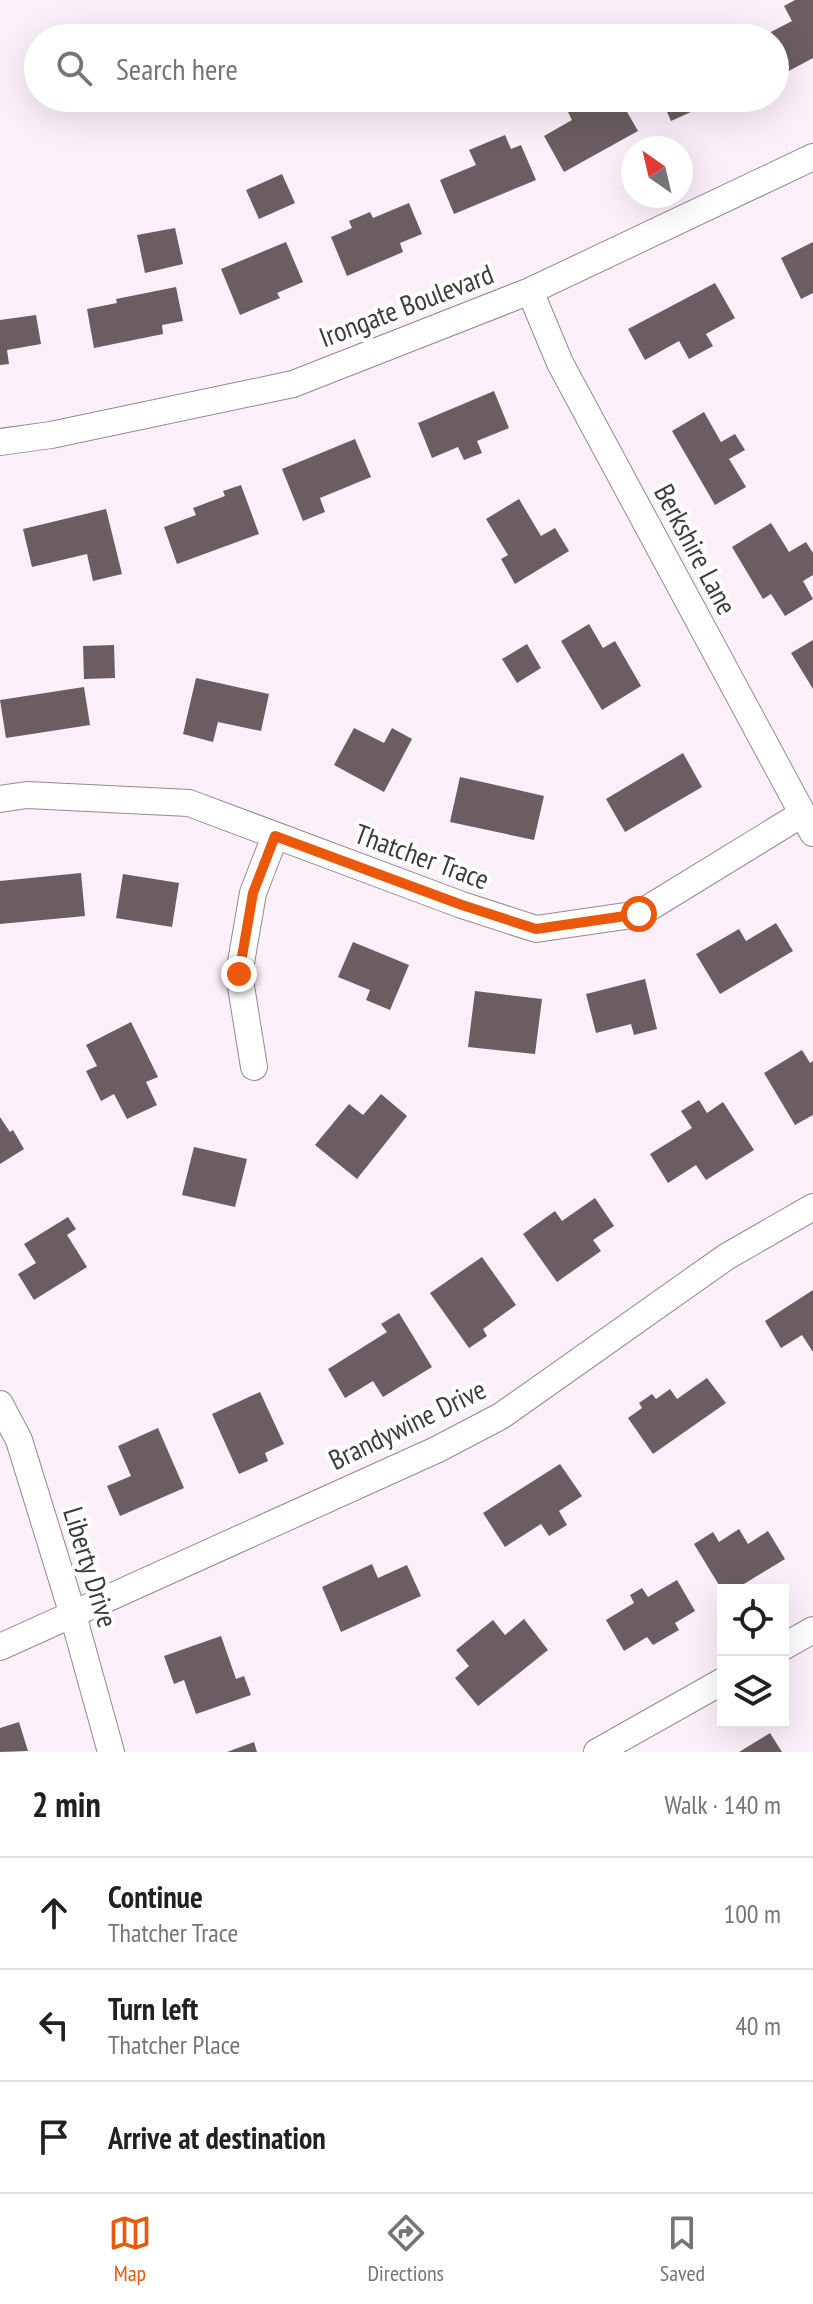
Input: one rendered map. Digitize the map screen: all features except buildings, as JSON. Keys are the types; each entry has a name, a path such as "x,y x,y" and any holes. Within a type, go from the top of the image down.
{"street":[{"name":"Irongate Boulevard","path":"0,442 51,435 293,384 530,291 813,157"},
{"name":"Berkshire Lane","path":"530,291 560,363 807,824"},
{"name":"Thatcher Trace","path":"0,799 27,795 189,803 462,905 536,929 639,914 807,824"},
{"path":"254,1067 239,974 253,893 275,836"},
{"name":"Brandywine Drive","path":"0,1647 436,1450 501,1416 726,1257 813,1207"},
{"name":"Liberty Drive","path":"0,1404 19,1440 111,1752"},
{"path":"789,1644 813,1630"},
{"path":"597,1752 717,1684"}],"route":[{"path":"239,974 253,893 275,836 536,929 639,914"}]}
